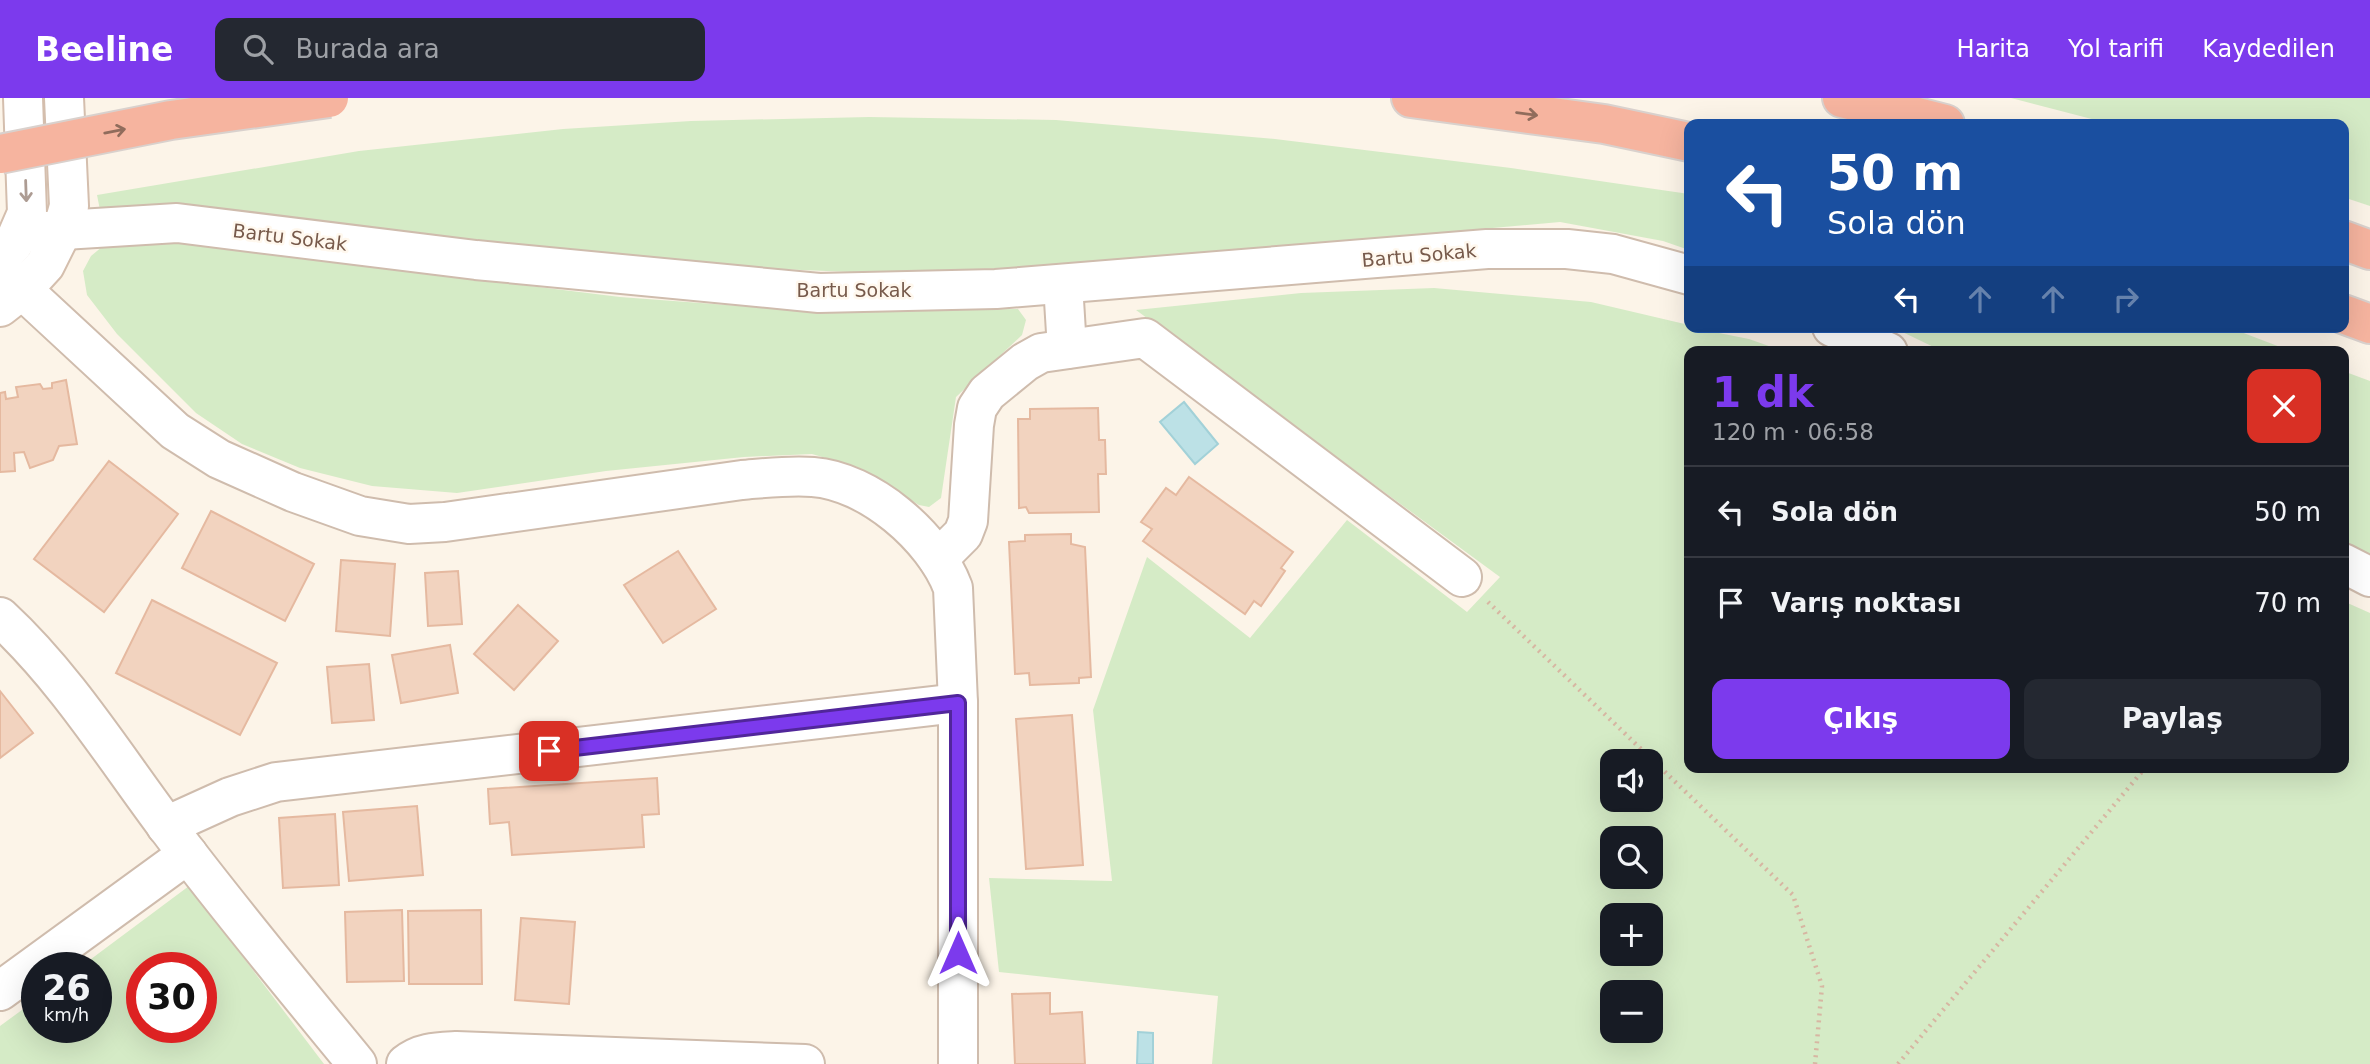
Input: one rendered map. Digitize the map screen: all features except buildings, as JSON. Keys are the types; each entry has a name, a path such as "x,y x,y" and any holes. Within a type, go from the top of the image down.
{"highway":[{"path":"0,154 171,120 329,98"},
{"path":"1411,98 1604,124 1684,141"},
{"path":"1842,98 1925,119"},
{"path":"2349,242 2370,250"},
{"path":"2349,316 2370,324"}],"street":[{"path":"9,246 27,213 23,98"},
{"path":"64,98 69,206 62,231 45,265 8,288 149,408 196,445 219,459 293,492 360,516 409,524 445,522 743,480 815,477 842,483 862,492 908,527 929,547 946,571 953,588 958,703 958,1064"},
{"name":"Bartu Sokak","path":"9,246 62,231 177,223 476,260 818,293 996,289 1487,248 1567,249 1613,254 1684,274"},
{"path":"1063,284 1067,349"},
{"path":"1845,333 1875,346"},
{"path":"938,559 963,534 968,521 977,408 987,393 1025,362 1041,353 1145,338 1462,578"},
{"path":"2349,566 2370,577"},
{"path":"0,617 28,643 61,683 177,840 357,1064"},
{"path":"0,991 230,797 276,782 958,703"},
{"path":"406,1064 412,1059 433,1052 456,1051 805,1064"}],"path":[{"path":"1462,578 1793,895 1822,986 1815,1064"},
{"path":"1898,1064 2141,773"}],"green space":[{"path":"2011,98 2370,98 2370,206 2349,199 2349,119 2092,119"},
{"path":"869,117 1056,120 1275,139 1511,168 1684,193 1684,248 1663,241 1560,222 1069,266 923,275 647,260 224,210 100,210 97,195 359,151 563,129 691,121"},
{"path":"136,240 206,246 620,297 807,311 1018,309 1026,320 1022,335 956,397 941,498 929,507 919,505 857,467 812,454 744,457 606,471 457,493 372,486 300,468 242,444 196,413 117,334 87,295 83,271 91,256 103,246"},
{"path":"1434,288 1591,302 1684,324 1684,333 1719,333 1769,346 1684,346 1684,773 2349,773 2349,604 2370,613 2370,1064 1212,1064 1218,996 999,972 989,878 1112,881 1093,710 1147,557 1250,638 1347,520 1467,612 1500,577 1136,310 1301,293"},
{"path":"1904,333 2244,333 2277,346 1932,346"},
{"path":"2349,373 2370,381 2370,554 2349,544"},
{"path":"189,886 324,1064 0,1064 0,1026 21,1011 21,1043 112,1043 112,952 100,952"}],"water":[{"path":"1184,402 1218,444 1195,464 1160,422"},
{"path":"1138,1032 1153,1033 1153,1064 1137,1064"}],"route":[{"path":"549,751 958,703 958,953"}]}
